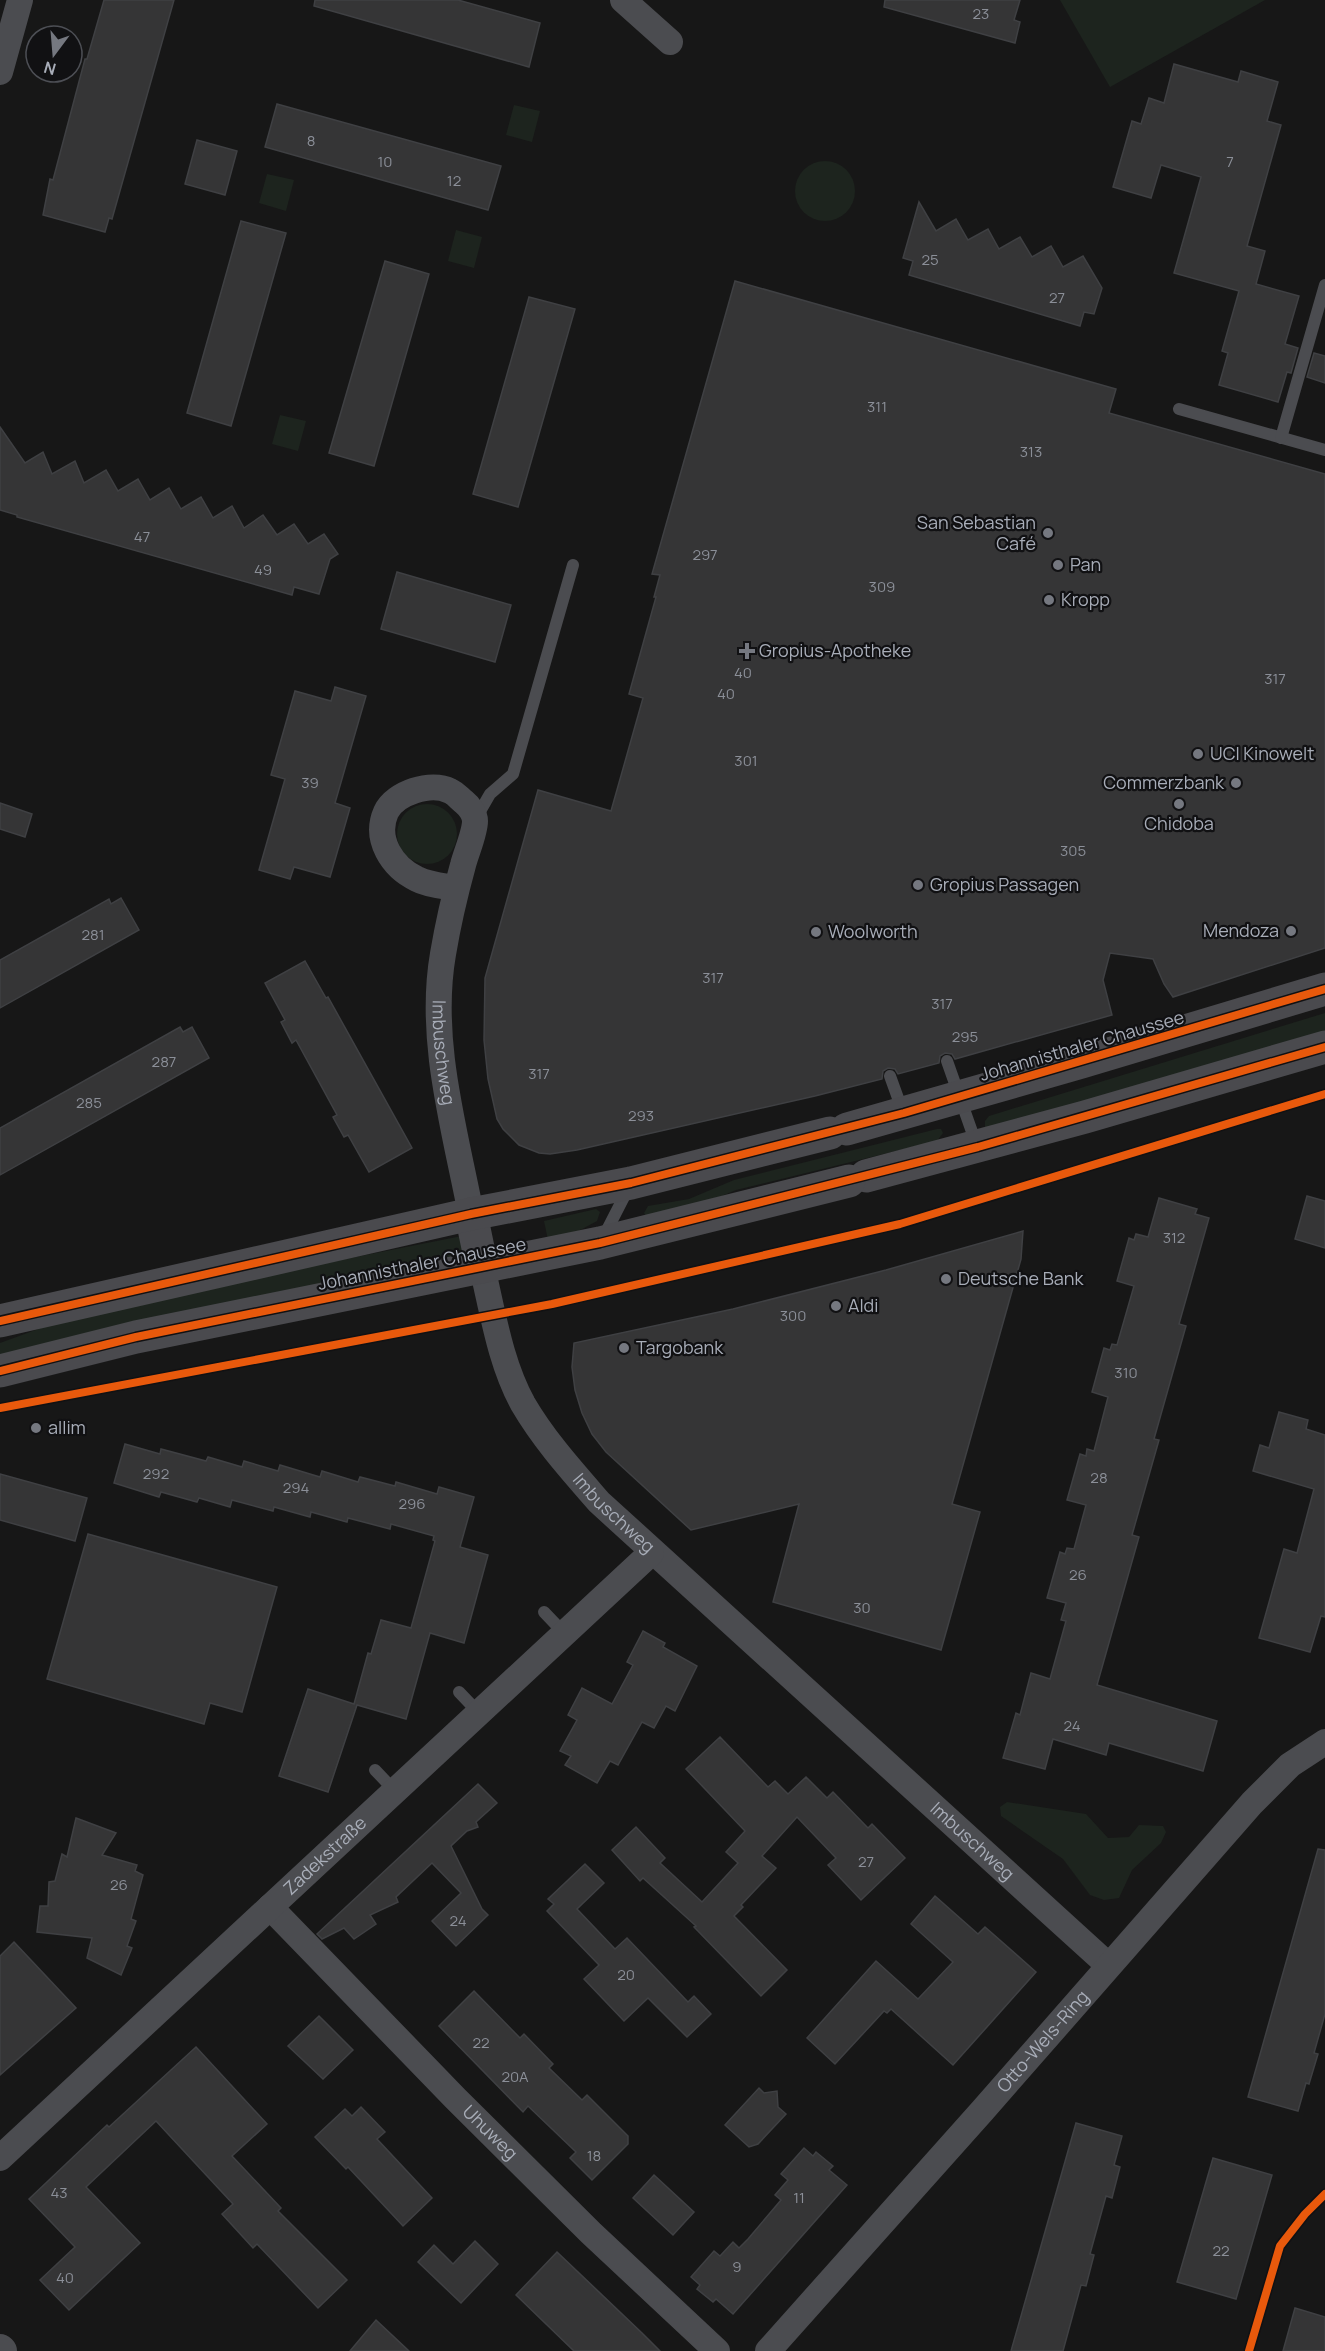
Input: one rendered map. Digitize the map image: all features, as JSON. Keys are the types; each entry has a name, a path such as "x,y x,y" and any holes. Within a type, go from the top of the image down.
{"main road":[{"name":"Johannisthaler Chaussee","path":"0,1321 471,1214 631,1184 904,1113 1325,989"},
{"name":"Johannisthaler Chaussee","path":"0,1371 136,1337 600,1243 978,1147 1325,1047"},
{"name":"Imbuschweg","path":"471,1214 482,1268"}],"street":[{"path":"0,72 20,0"},
{"path":"622,0 670,42"},
{"path":"456,888 418,880 401,869 391,859 384,842 384,818 390,805 426,787 449,790 469,806 475,820"},
{"name":"Imbuschweg","path":"471,1214 445,1075 439,1016 443,954 456,888 475,820"},
{"name":"Imbuschweg","path":"482,1268 502,1352 523,1403 555,1452 598,1502 651,1553 1108,1965"},
{"name":"Zadekstraße","path":"0,2158 651,1553"},
{"name":"Otto-Wels-Ring","path":"768,2351 984,2110 1108,1965 1252,1803 1290,1765 1325,1742"},
{"name":"Uhuweg","path":"270,1907 591,2233 717,2351"}],"lane":[{"path":"1281,438 1325,285"},
{"path":"1179,409 1325,450"},
{"path":"475,820 490,794 513,774 573,565"},
{"path":"947,1061 978,1147"},
{"path":"890,1077 904,1113"},
{"path":"600,1243 631,1184"},
{"path":"544,1612 564,1634"},
{"path":"459,1692 479,1713"},
{"path":"375,1770 395,1791"}],"shaded area":[{"path":"1060,0 1265,0 1110,87"},
{"path":"514,105 540,111 532,142 506,135"},
{"path":"825,161 837,163 850,174 855,191 853,203 842,216 825,221 813,219 800,208 795,191 797,179 808,166"},
{"path":"267,174 294,180 286,211 259,203"},
{"path":"456,230 482,237 474,268 448,261"},
{"path":"280,415 306,421 298,451 272,444"},
{"path":"421,804 433,804 444,809 452,817 457,834 455,846 444,859 433,864 421,864 410,859 402,851 397,840 397,828 402,817 410,809"},
{"path":"1325,1013 1325,1034 985,1130 985,1121 989,1116"},
{"path":"941,1129 943,1133 937,1141 736,1190 693,1208 646,1216 644,1213 648,1206 689,1199 734,1180"},
{"path":"596,1209 600,1212 597,1221 571,1235 548,1240 544,1221"},
{"path":"467,1235 466,1251 459,1257 0,1357 0,1343 63,1320 239,1280"},
{"path":"1007,1802 1086,1814 1108,1838 1129,1837 1139,1825 1163,1826 1166,1832 1161,1843 1132,1870 1119,1898 1104,1900 1090,1895 1063,1859 1001,1816 1000,1807"}],"building":[{"path":"104,0 174,0 112,219 109,218 105,232 43,215 50,179 53,180 78,84 84,84 84,63"},
{"path":"315,0 458,0 540,23 529,67 314,6"},
{"path":"885,0 1020,0 1014,20 1020,22 1015,43 884,7"},
{"path":"1174,64 1238,82 1241,71 1278,82 1267,121 1281,125 1247,246 1265,251 1256,284 1299,296 1285,344 1298,348 1291,373 1287,372 1278,402 1219,385 1228,353 1222,351 1239,291 1174,273 1201,177 1161,165 1151,198 1113,187 1132,121 1141,124 1149,98 1164,103"},
{"path":"277,104 501,166 488,210 265,147"},
{"path":"197,140 237,151 225,195 185,184"},
{"path":"919,202 936,231 956,219 968,240 988,229 999,249 1020,237 1032,257 1051,246 1063,267 1083,256 1102,288 1094,314 1084,312 1080,326 909,275 913,261 903,258"},
{"path":"241,221 286,233 231,426 187,413"},
{"path":"385,261 429,274 374,466 329,453"},
{"name":"Gropius Passagen","path":"735,281 1116,389 1109,413 1325,474 1325,948 1173,997 1164,984 1153,959 1110,953 1103,980 1112,1015 955,1059 952,1054 945,1053 940,1056 939,1063 898,1074 895,1069 888,1068 883,1071 882,1079 815,1096 577,1150 550,1154 539,1153 519,1145 503,1129 497,1119 488,1079 484,1040 485,978 538,790 611,811 643,698 629,694 656,597 654,597 660,575 652,574"},
{"path":"529,297 575,309 518,507 473,494"},
{"path":"1314,353 1325,356 1325,383 1307,377"},
{"path":"0,427 25,463 43,452 52,474 75,461 84,483 106,470 118,491 138,479 150,500 169,488 181,509 201,497 213,518 232,506 244,528 263,515 277,535 294,524 308,544 324,534 338,554 330,559 319,594 294,587 292,595 17,517 17,515 0,510"},
{"path":"397,572 511,605 495,662 381,629"},
{"path":"335,687 366,696 335,803 350,808 330,877 294,867 290,879 259,870 285,779 271,775 295,691 331,701"},
{"path":"0,803 32,814 25,837 0,829"},
{"path":"121,898 139,930 0,1008 0,960 109,899 111,904"},
{"path":"305,961 326,998 328,997 412,1148 369,1172 348,1135 344,1137 333,1117 337,1115 296,1040 292,1043 281,1022 285,1020 265,983"},
{"path":"180,1027 183,1032 192,1027 209,1058 0,1175 0,1128"},
{"path":"1307,1196 1325,1201 1325,1248 1295,1239"},
{"path":"1159,1198 1197,1209 1195,1214 1209,1218 1179,1324 1186,1326 1154,1439 1159,1440 1132,1535 1139,1537 1097,1685 1217,1721 1203,1771 1109,1743 1106,1755 1053,1739 1045,1769 1003,1758 1016,1713 1020,1715 1031,1673 1050,1679 1066,1621 1061,1620 1066,1603 1047,1598 1060,1552 1065,1554 1067,1548 1074,1549 1086,1505 1067,1500 1080,1454 1086,1456 1087,1449 1094,1451 1108,1397 1092,1392 1104,1348 1110,1350 1112,1344 1117,1345 1134,1286 1117,1281 1129,1238 1134,1240 1136,1234 1148,1237"},
{"path":"1023,1231 1021,1259 952,1504 980,1512 941,1650 773,1602 799,1504 691,1530 606,1452 592,1434 582,1413 575,1390 572,1367 574,1343 733,1309 886,1270"},
{"path":"1279,1412 1308,1420 1306,1429 1325,1435 1325,1617 1321,1616 1310,1652 1259,1638 1284,1549 1297,1553 1314,1489 1253,1471 1260,1445 1269,1448"},
{"path":"125,1444 160,1454 161,1449 206,1461 208,1457 242,1467 244,1461 278,1471 280,1465 320,1477 322,1471 358,1482 360,1477 395,1486 396,1482 437,1494 439,1487 474,1497 460,1547 488,1555 464,1643 430,1633 406,1719 357,1705 328,1792 279,1776 308,1689 354,1704 368,1653 371,1654 381,1620 411,1628 435,1541 434,1536 391,1524 390,1529 348,1518 347,1522 311,1512 310,1517 274,1507 273,1511 232,1500 230,1507 199,1498 197,1502 161,1492 159,1497 114,1483"},
{"path":"0,1474 87,1498 75,1541 0,1520"},
{"path":"88,1534 277,1587 242,1712 210,1703 204,1724 47,1679"},
{"path":"643,1631 665,1643 663,1647 697,1666 675,1711 666,1706 654,1728 642,1722 618,1765 610,1761 597,1783 565,1765 571,1756 560,1751 577,1720 568,1715 582,1688 612,1704 633,1665 627,1662"},
{"path":"720,1737 768,1787 775,1781 788,1794 806,1777 827,1798 833,1792 868,1828 872,1824 905,1858 861,1900 828,1865 836,1858 797,1817 762,1856 776,1868 741,1905 743,1907 734,1916 787,1970 761,1996 694,1927 696,1926 643,1878 640,1881 612,1850 636,1827 665,1858 660,1863 702,1902 738,1863 726,1852 745,1831 686,1769"},
{"path":"478,1784 497,1803 476,1822 478,1827 467,1831 451,1846 482,1909 488,1915 456,1946 432,1921 461,1893 432,1863 396,1897 398,1902 370,1915 376,1924 354,1939 344,1928 322,1939 317,1934"},
{"path":"76,1818 116,1833 102,1855 137,1865 135,1871 143,1875 131,1919 136,1921 127,1946 132,1948 121,1975 87,1958 92,1938 37,1932 40,1906 48,1906 49,1882 55,1881 62,1854 67,1857"},
{"path":"1318,1849 1325,1850 1325,2014 1314,2053 1318,2054 1298,2111 1248,2097"},
{"path":"585,1864 604,1883 577,1909 615,1949 627,1938 688,2002 694,1996 711,2014 687,2037 648,1998 624,2021 584,1979 599,1965 547,1911 554,1904 548,1899"},
{"path":"935,1896 978,1934 985,1927 1036,1972 953,2065 891,2009 887,2013 884,2011 835,2064 807,2038 876,1961 918,1999 953,1962 911,1924"},
{"path":"14,1942 76,2008 0,2075 0,1956"},
{"path":"474,1991 520,2038 524,2034 553,2064 549,2068 582,2100 587,2095 628,2136 628,2144 592,2180 570,2158 576,2152 528,2106 523,2112 439,2026"},
{"path":"319,2016 353,2050 323,2079 288,2046"},
{"path":"196,2047 267,2124 232,2156 281,2208 278,2211 347,2280 318,2308 257,2244 253,2248 222,2214 233,2204 156,2121 86,2187 140,2243 69,2310 40,2280 75,2247 29,2199 107,2125 109,2127"},
{"path":"759,2088 764,2093 777,2091 778,2107 786,2114 758,2144 749,2147 725,2125"},
{"path":"361,2107 385,2132 377,2139 432,2198 403,2226 348,2167 346,2169 315,2137 345,2109 352,2116"},
{"path":"1076,2123 1122,2136 1114,2165 1120,2167 1112,2198 1106,2196 1090,2254 1094,2255 1086,2286 1081,2285 1063,2351 1011,2351"},
{"path":"804,2148 813,2156 816,2152 833,2166 829,2170 847,2185 733,2314 716,2299 713,2302 697,2289 700,2285 691,2277 714,2251 720,2256 733,2242 739,2248 748,2239 781,2200 775,2195 788,2180 781,2174"},
{"path":"1213,2158 1272,2175 1236,2299 1177,2282"},
{"path":"654,2175 694,2212 673,2235 633,2198"},
{"path":"475,2241 498,2264 461,2303 418,2262 434,2245 453,2264"},
{"path":"557,2252 660,2351 574,2351 516,2295"},
{"path":"1295,2308 1325,2317 1325,2351 1283,2351"},
{"path":"376,2320 409,2351 350,2351"}],"cycle path":[{"path":"0,1321 471,1214 631,1183 904,1113 1325,989"},
{"path":"0,1371 136,1337 600,1243 978,1147 1325,1047"},
{"path":"0,1408 552,1304 900,1224 1325,1094"},
{"path":"1249,2351 1280,2246 1305,2214 1325,2194"}],"place":[{"name":"San Sebastian Café","path":"1048,533"},
{"name":"Pan","path":"1058,565"},
{"name":"Kropp","path":"1049,600"},
{"name":"Gropius-Apotheke","path":"747,651"},
{"name":"UCI Kinowelt","path":"1198,754"},
{"name":"Commerzbank","path":"1236,783"},
{"name":"Chidoba","path":"1179,804"},
{"name":"Gropius Passagen","path":"918,885"},
{"name":"Mendoza","path":"1291,931"},
{"name":"Woolworth","path":"816,932"},
{"name":"Deutsche Bank","path":"946,1279"},
{"name":"Aldi","path":"836,1306"},
{"name":"Targobank","path":"624,1348"},
{"name":"allim","path":"36,1428"}]}
